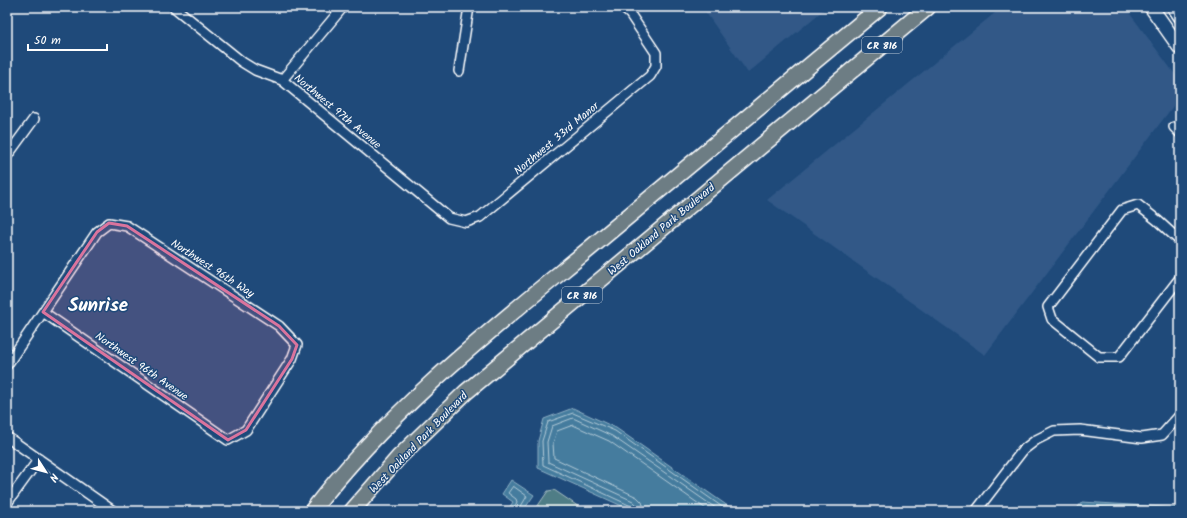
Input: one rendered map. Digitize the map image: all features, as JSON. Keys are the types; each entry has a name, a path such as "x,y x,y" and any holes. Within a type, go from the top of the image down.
{"main road":[{"name":"CR 816","path":"312,511 348,466 434,379 535,293 880,7"},
{"name":"West Oakland Park Boulevard","path":"352,511 399,458 466,392 928,7"},
{"path":"1151,7 1180,48"},
{"path":"1174,7 1180,16"}],"street":[{"path":"282,80 343,7"},
{"path":"459,71 469,7"},
{"name":"Northwest 33rd Manor","path":"466,222 480,217 650,76 656,66 656,53 630,14 620,7"},
{"name":"Northwest 97th Avenue","path":"179,8 242,62 255,70 282,80 450,218 466,222"},
{"path":"7,156 34,119"},
{"path":"1180,241 1158,220 1138,205 1122,210 1048,307 1052,319 1099,357 1119,357 1180,278"},
{"name":"Northwest 96th Way","path":"43,312 97,232 109,224 127,226 279,326 297,345 292,359 246,430 228,440"},
{"path":"7,365 43,312"},
{"name":"Northwest 96th Avenue","path":"43,312 228,440"},
{"path":"976,511 1023,450 1036,440 1054,431 1080,430 1142,438 1162,435 1180,414"},
{"path":"7,438 113,511"},
{"path":"7,503 39,459"}],"highlighted area":[{"path":"109,223 127,226 279,326 297,345 292,359 246,430 228,440 43,312 97,232"}],"shaded area":[{"path":"702,7 827,7 748,73"},
{"path":"1002,7 1125,7 1180,81 1180,97 985,355 767,200"}],"green space":[{"path":"554,490 585,511 538,511 537,507 548,491"}],"water":[{"path":"573,408 616,428 735,511 633,511 538,468 538,441 544,419"},
{"path":"511,480 534,495 523,511 507,511 513,502 502,494"},
{"path":"1082,502 1180,508 1180,511 1075,511"}],"district":[{"name":"Sunrise","path":"98,304"}]}
